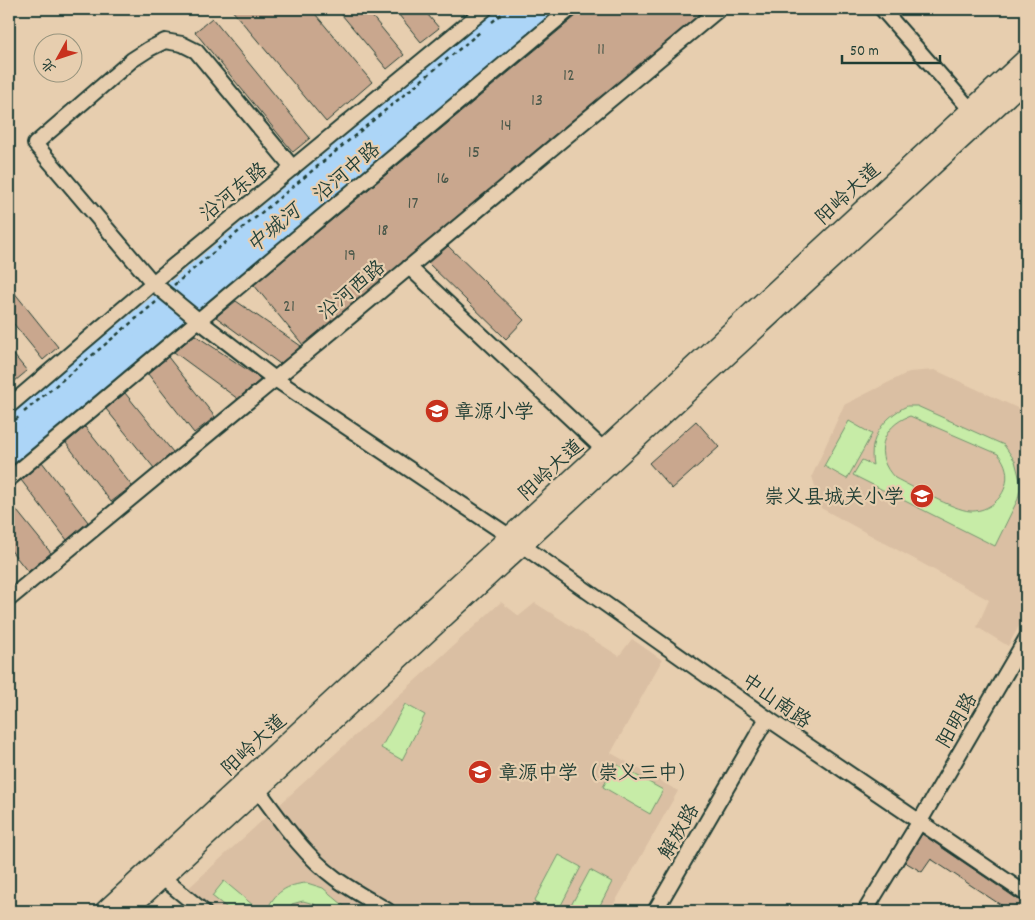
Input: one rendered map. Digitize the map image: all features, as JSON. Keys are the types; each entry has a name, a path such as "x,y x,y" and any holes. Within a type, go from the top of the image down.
{"main road":[{"name":"阳岭大道","path":"127,911 164,879 258,790 516,541 603,448 1026,58"},
{"name":"阳岭大道","path":"104,911 1026,80"}],"street":[{"name":"沿河东路","path":"9,406 153,283 485,9"},
{"name":"沿河中路","path":"9,479 194,316 570,9"},
{"name":"沿河西路","path":"9,598 719,9"},
{"path":"882,9 970,109"},
{"name":"中山南路","path":"293,168 196,51 182,44 165,41 132,60 35,144 153,283 275,379 516,541 767,718 1026,894"},
{"path":"408,267 603,448"},
{"name":"阳明路","path":"865,911 1026,639"},
{"name":"解放路","path":"655,911 767,718"},
{"path":"258,790 284,826 334,878 388,911"},
{"path":"164,879 203,911"}],"path":[{"path":"9,425 508,9"}],"shaded area":[{"name":"崇义县城关小学","path":"935,370 1026,412 1026,465 1021,481 1026,483 1026,613 1008,646 977,627 989,600 821,508 812,476 844,405 909,372"},
{"name":"章源中学（崇义三中）","path":"501,602 519,616 535,603 619,656 632,639 662,660 611,753 678,791 610,911 206,911 182,894"}],"green space":[{"path":"907,406 917,406 1004,445 1015,461 1020,480 1020,489 1018,499 995,546 853,475 862,460 873,465 872,455 875,437 885,422","holes":["910,416 998,454 1005,465 1007,474 1003,492 996,501 986,508 970,511 943,502 895,478 888,469 882,451 883,443 892,427"]},
{"path":"849,421 872,434 847,479 824,466"},
{"path":"405,704 425,715 402,760 381,748"},
{"path":"616,764 663,790 650,814 603,787"},
{"path":"559,855 581,867 558,911 551,911 534,902"},
{"path":"590,870 612,882 597,911 568,911"},
{"path":"224,881 260,911 231,911 212,896"},
{"path":"307,883 323,888 350,911 323,911 314,904 303,901 292,904 286,911 267,911 277,894 294,885"}],"building":[{"path":"231,9 311,9 372,82 326,122"},
{"path":"337,9 366,9 404,55 387,69"},
{"path":"394,9 423,9 439,28 421,42"},
{"path":"581,9 706,9 303,345 254,285 576,16"},
{"path":"212,18 310,138 293,152 195,32"},
{"path":"448,246 524,320 506,339 428,263"},
{"path":"9,286 58,347 43,360 9,318"},
{"path":"236,301 301,346 280,364 216,317"},
{"path":"195,335 261,379 238,399 174,352"},
{"path":"9,349 27,371 9,386"},
{"path":"168,357 215,417 194,433 148,374"},
{"path":"125,393 173,452 154,468 106,409"},
{"path":"696,421 719,447 672,489 649,463"},
{"path":"85,427 132,486 111,502 66,443"},
{"path":"42,462 88,522 67,540 21,480"},
{"path":"9,501 51,553 28,572 9,548"},
{"path":"922,834 1026,905 1026,911 1010,911 931,859 922,872 905,862"}],"waterway":[{"name":"中城河","path":"9,431 517,9"},
{"name":"中城河","path":"9,455 547,9"}],"place":[{"name":"章源小学","path":"437,411"},
{"name":"崇义县城关小学","path":"922,496"},
{"name":"章源中学（崇义三中）","path":"480,772"}]}
